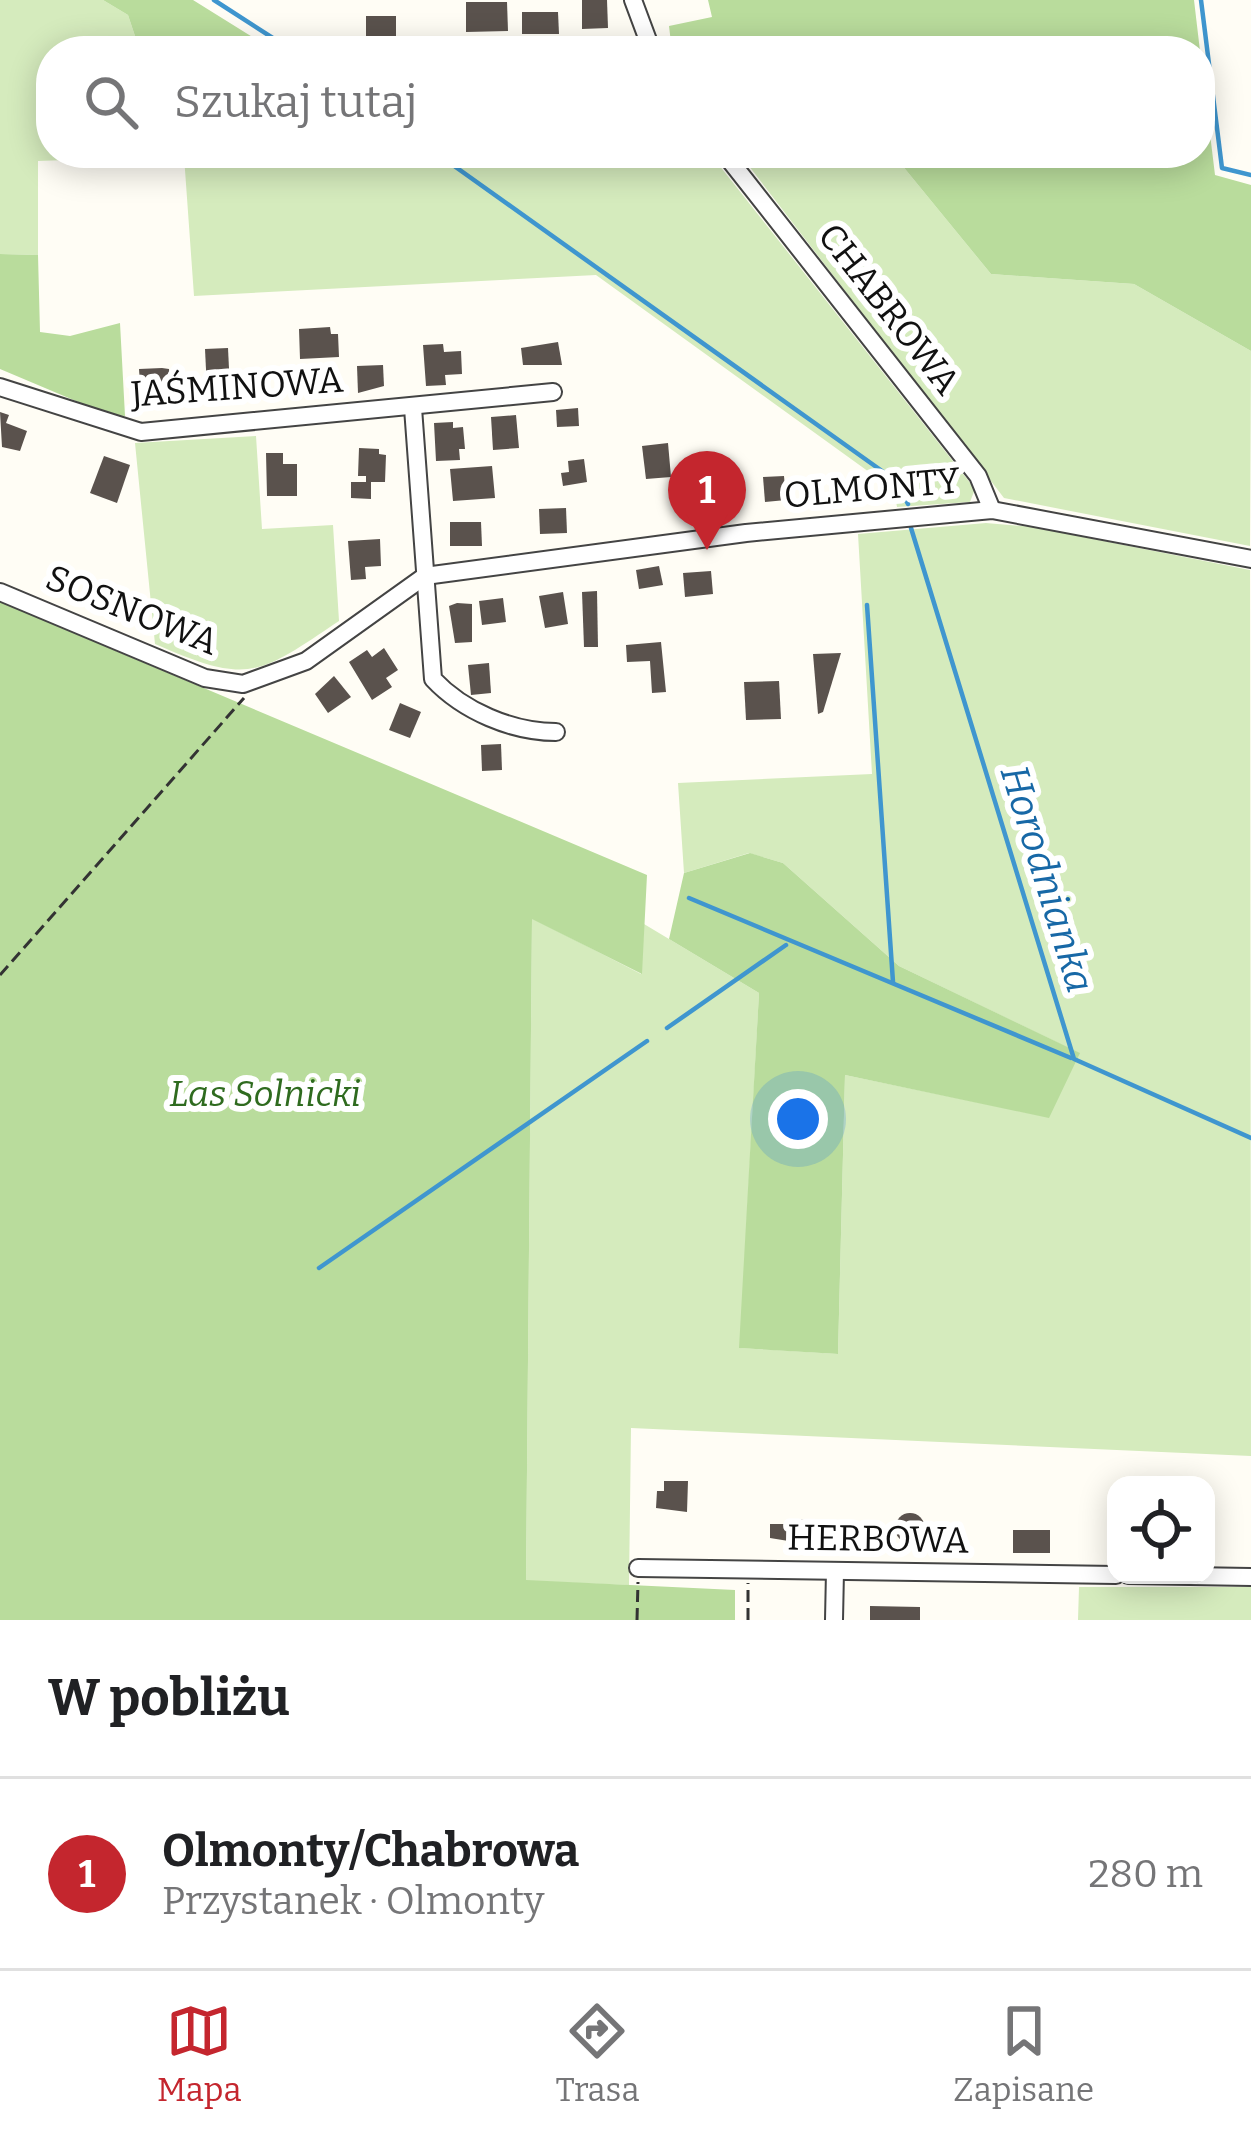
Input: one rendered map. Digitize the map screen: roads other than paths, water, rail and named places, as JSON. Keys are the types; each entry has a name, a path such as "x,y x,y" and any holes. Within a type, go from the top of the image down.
{"street":[{"path":"633,0 646,36"},
{"name":"CHABROWA","path":"736,168 978,476 992,510"},
{"name":"JAŚMINOWA","path":"0,387 141,432 553,392"},
{"path":"413,408 433,680 471,710 521,728 556,732"},
{"name":"OLMONTY","path":"425,576 746,533 992,510 1251,559"},
{"name":"SOSNOWA","path":"0,592 205,678 243,685 306,662 425,576"},
{"name":"HERBOWA","path":"638,1568 1107,1575"},
{"path":"834,1620 835,1571"},
{"path":"1215,1576 1251,1576"}],"waterway":[{"name":"Horodnianka","path":"214,0 270,36"},
{"path":"1201,0 1206,36"},
{"path":"1215,112 1222,168 1251,175"},
{"name":"Horodnianka","path":"457,168 896,481 908,504"},
{"name":"Horodnianka","path":"911,528 1074,1059 1251,1138"},
{"path":"867,605 893,982"},
{"path":"689,898 1071,1058"},
{"path":"667,1028 786,945"},
{"path":"319,1268 647,1041"}],"place":[{"name":"Olmonty/Chabrowa","path":"707,550"}],"park label":[{"name":"Las Solnicki","path":"265,1094"}]}
